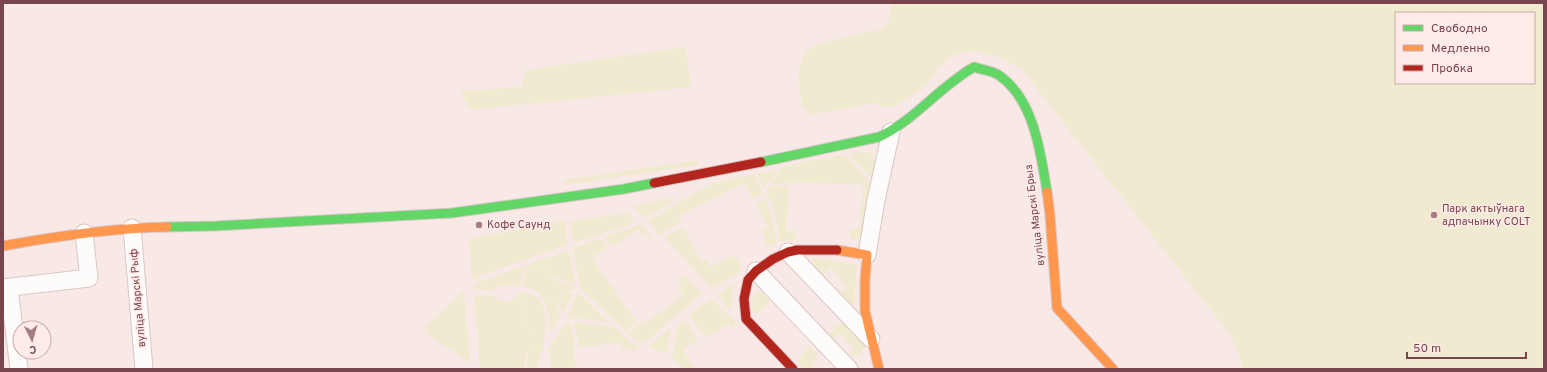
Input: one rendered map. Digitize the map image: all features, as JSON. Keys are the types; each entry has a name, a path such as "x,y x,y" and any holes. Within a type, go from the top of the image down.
{"street":[{"name":"вуліца Марскі Брыз","path":"891,132 932,100 954,80 974,67 999,75 1014,88 1032,121 1044,175 1050,215 1057,308 1113,369"},
{"path":"3,246 84,233 132,228 215,226 452,213 624,189 823,150 878,137 891,132"},
{"path":"878,369 865,311 865,280 867,255 876,200 891,132"},
{"name":"вуліца Марскі Рыф","path":"132,228 144,369"},
{"path":"19,369 6,288 89,278 84,233"},
{"path":"793,369 746,319 744,308 745,288 748,280 756,271 773,259 788,252 808,249 835,250 867,255"},
{"path":"788,252 871,339"},
{"path":"756,271 849,369"}],"shaded area":[{"path":"891,3 1544,3 1544,369 1241,369 1241,360 1231,336 1023,70 1002,58 972,51 953,55 941,65 928,84 894,107 882,107 876,103 811,114 803,109 799,70 800,64 806,52 817,44 883,28 889,21"},
{"path":"685,47 692,87 470,110 461,91 521,87 526,70"},
{"path":"869,152 875,161 871,178 848,154"},
{"path":"844,154 871,182 868,199 862,199 863,185 788,182 787,184 770,184 781,167"},
{"path":"698,160 699,165 563,185 563,180"},
{"path":"777,170 764,189 757,174"},
{"path":"754,174 763,193 753,199 744,183 678,216 681,223 658,235 648,221 710,184"},
{"path":"770,186 789,186 786,230 796,231 795,240 780,242 773,206 766,192"},
{"path":"680,197 645,218 632,206"},
{"path":"765,199 770,209 777,243 768,247 761,231 767,227 756,204"},
{"path":"861,200 867,201 861,239 850,239 850,228 860,228"},
{"path":"628,213 635,223 573,243 570,221"},
{"path":"564,221 568,244 472,279 468,239"},
{"path":"641,224 653,238 650,240 645,233 642,235 639,230 612,246 604,237"},
{"path":"683,227 701,261 706,259 710,267 730,256 737,259 741,266 738,274 711,288 664,237"},
{"path":"600,238 608,246 592,258 636,321 626,332 580,288 573,248"},
{"path":"569,250 575,284 553,277 547,269 524,269 519,286 502,285 489,291 475,289 474,284"},
{"path":"813,258 857,264 854,305 848,303 840,296 840,293 847,287 831,268 822,274 813,265"},
{"path":"526,270 546,270 553,279 575,286 573,291 567,291 556,305 561,314 550,334 547,309 543,298 534,290 521,286"},
{"path":"782,273 834,326 833,327 781,274"},
{"path":"685,275 702,294 643,344 628,335 642,320 644,324 683,295 678,287 682,283 679,278"},
{"path":"733,283 731,311 717,296"},
{"path":"464,291 470,363 426,333 425,327"},
{"path":"756,291 763,292 771,301 756,315 751,305"},
{"path":"520,292 523,293 522,312 528,327 530,342 524,363 524,369 480,369 474,295 495,296 499,301 510,302"},
{"path":"524,292 537,297 543,306 546,319 543,350 536,369 526,369 530,342 529,327 523,312"},
{"path":"578,292 609,322 567,317"},
{"path":"567,293 573,294 563,312 558,305"},
{"path":"712,298 737,324 731,327 729,324 705,338 689,315"},
{"path":"685,320 698,340 683,350 696,369 682,369 672,356 678,325"},
{"path":"843,321 864,341 865,348 858,355 853,356 848,354 854,348 841,333 834,340 829,334"},
{"path":"574,322 615,327 628,340 639,347 633,352 631,348 622,350 621,342 579,348"},
{"path":"565,323 571,323 575,351 573,353 576,369 551,369 548,350"},
{"path":"671,328 666,354 648,346"},
{"path":"810,345 819,355 811,363 817,369 803,369 797,360"}],"traffic: fast":[{"path":"761,162 879,137 904,122 949,84 974,67 1000,76 1012,86 1021,99 1034,129 1042,161 1047,192"},
{"path":"167,227 215,226 452,213 624,189 654,183"}],"traffic: slow":[{"path":"1047,192 1057,308 1113,369"},
{"path":"3,246 85,233 167,227"},
{"path":"837,250 867,255 865,311 879,369"}],"traffic: jam":[{"path":"654,183 761,162"},
{"path":"793,369 746,319 744,299 748,280 756,271 773,259 788,252 797,250 837,250"}],"place":[{"name":"Парк актыўнага адпачынку COLT","path":"1434,215"},
{"name":"Кофе Саунд","path":"479,225"}]}
